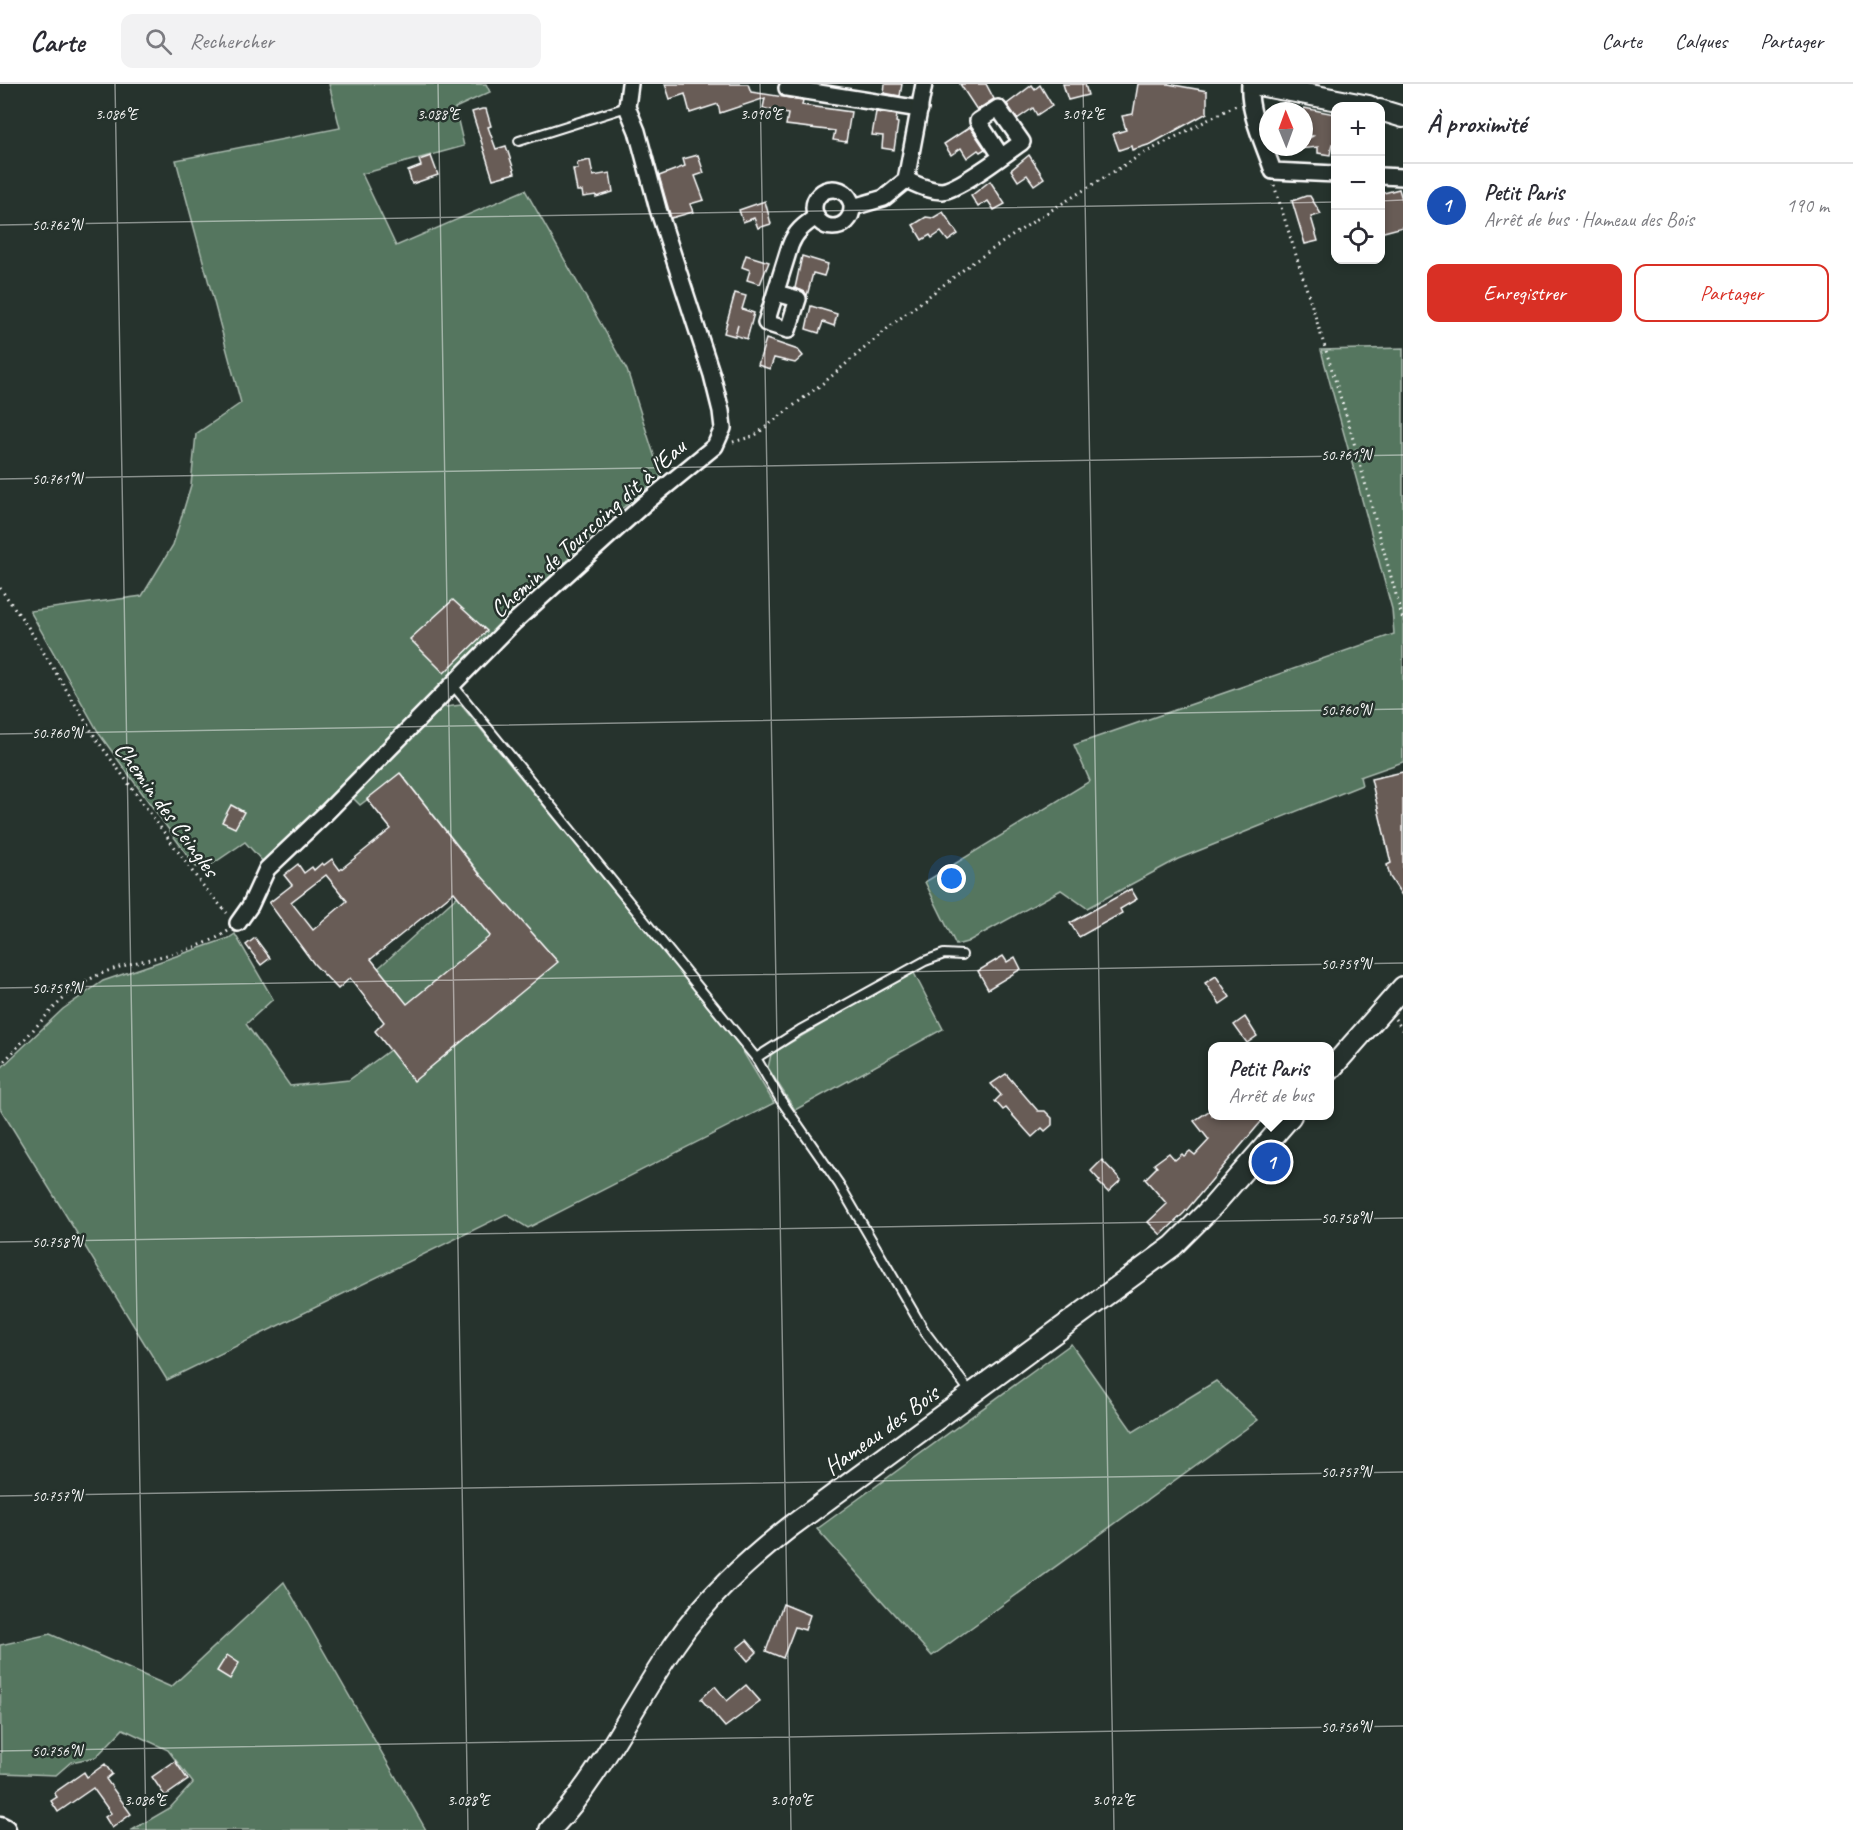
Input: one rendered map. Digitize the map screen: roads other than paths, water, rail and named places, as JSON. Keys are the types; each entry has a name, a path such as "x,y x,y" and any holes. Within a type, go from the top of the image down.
{"street":[{"name":"Chemin de Tourcoing dit à l'Eau","path":"238,923 250,906 267,869 574,566 714,446 720,438 723,428 722,411 658,209 637,131 627,107 630,84"},
{"path":"853,207 884,198 906,180 924,84"},
{"path":"787,88 920,110"},
{"path":"1331,174 1273,171 1251,89 1341,102"},
{"path":"1385,112 1403,117"},
{"path":"906,180 933,190 953,188 1001,156"},
{"path":"1385,176 1403,177"},
{"path":"831,189 844,191 850,198 853,207 850,217 843,225 828,227 816,217 814,208 816,199 822,192 831,189"},
{"path":"776,293 793,238 816,217"},
{"path":"1334,1064 1403,987"},
{"name":"Hameau des Bois","path":"550,1830 588,1785 676,1642 693,1619 726,1583 790,1527 1173,1246 1213,1206 1288,1120"}],"lane":[{"path":"519,141 627,107"},
{"path":"452,684 756,1058 780,1099 839,1184 920,1323 971,1395"},
{"path":"756,1058 800,1030 925,962 944,954 962,956"}],"place":[{"name":"Petit Paris","path":"1271,1162"}]}
